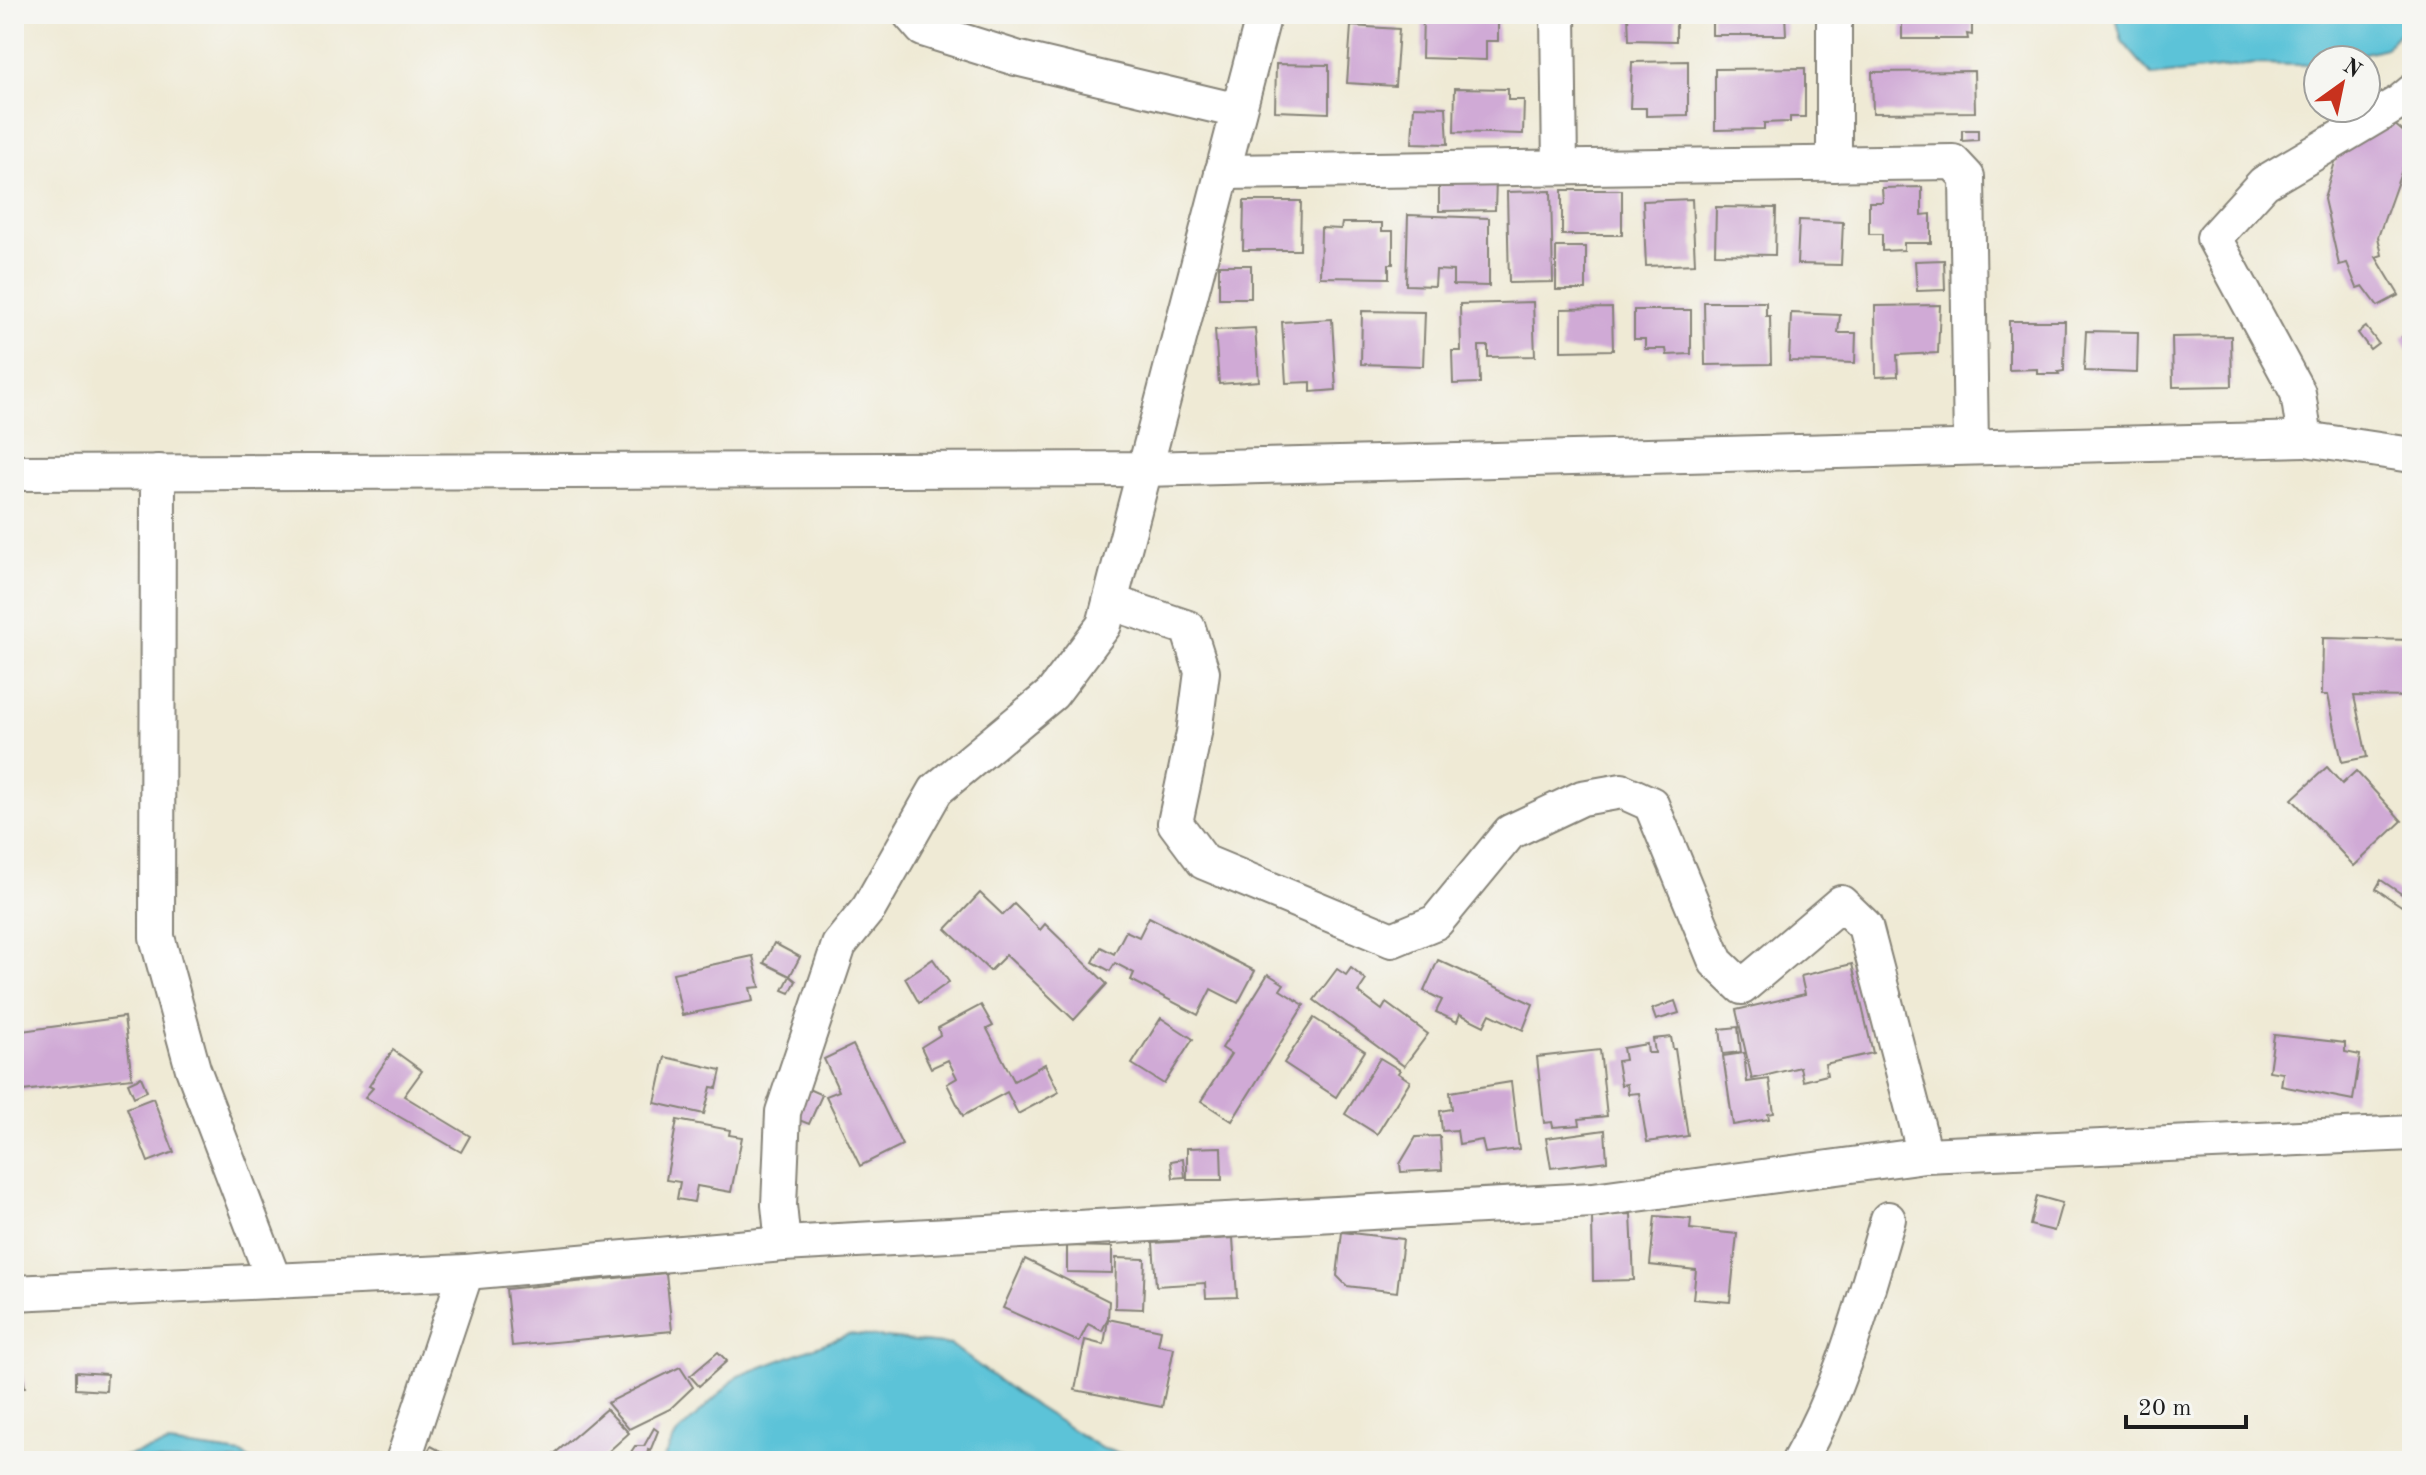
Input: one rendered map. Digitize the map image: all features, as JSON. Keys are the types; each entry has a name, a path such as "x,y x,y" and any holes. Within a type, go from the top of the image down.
{"street":[{"path":"910,14 923,29 1016,58 1238,111"},
{"path":"783,1244 779,1205 783,1112 839,945 869,908 936,790 1052,694 1104,625 1264,14"},
{"path":"1558,14 1560,167"},
{"path":"1834,14 1834,164"},
{"path":"2305,439 2298,393 2214,238 2264,183 2412,92"},
{"path":"1222,172 1953,162 1967,177 1971,447"},
{"path":"14,473 1144,469 2305,439 2412,455"},
{"path":"158,472 157,937 193,1069 274,1281"},
{"path":"1110,602 1188,628 1202,672 1194,733 1175,823 1204,862 1392,940 1436,922 1510,832 1582,798 1622,791 1651,804 1716,962 1742,987 1841,903 1865,926 1925,1155"},
{"path":"14,1293 466,1272 783,1244 1593,1200 1925,1155 2412,1133"},
{"path":"1799,1461 1816,1431 1848,1356 1888,1219"},
{"path":"403,1461 466,1272"}],"water":[{"path":"2115,14 2412,14 2412,19 2386,48 2382,49 2382,44 2302,44 2302,65 2299,65 2255,64 2152,76 2122,41"},
{"path":"849,1334 951,1345 1018,1395 1101,1448 1147,1461 662,1461 676,1435 738,1376"},
{"path":"169,1444 242,1454 252,1461 108,1461"}],"building":[{"path":"1423,14 1498,14 1498,41 1486,41 1486,60 1422,58"},
{"path":"1628,14 1676,14 1676,41 1629,40"},
{"path":"1712,14 1785,14 1786,35 1712,35"},
{"path":"1902,14 1972,14 1972,35 1967,34 1968,39 1902,39"},
{"path":"1351,26 1399,29 1395,86 1347,83"},
{"path":"1688,61 1688,115 1646,116 1646,108 1630,108 1632,62"},
{"path":"1276,64 1329,65 1329,113 1275,111"},
{"path":"1805,68 1805,117 1790,117 1790,122 1764,123 1764,129 1715,130 1715,69"},
{"path":"1974,71 1975,112 1873,113 1872,72"},
{"path":"1455,88 1508,89 1508,100 1524,100 1523,134 1454,132"},
{"path":"1414,106 1446,107 1448,144 1412,143"},
{"path":"2382,114 2412,139 2378,237 2382,255 2376,257 2399,295 2378,306 2363,286 2357,288 2347,263 2339,265 2324,199 2338,152 2370,124 2382,124"},
{"path":"1962,130 1978,130 1978,140 1962,141"},
{"path":"1496,180 1495,210 1439,211 1439,181"},
{"path":"1922,187 1922,215 1931,214 1931,243 1904,243 1904,250 1882,251 1882,234 1869,234 1869,202 1883,202 1882,188"},
{"path":"1562,190 1622,190 1622,235 1562,235"},
{"path":"1551,191 1553,282 1509,283 1507,192"},
{"path":"1692,199 1695,264 1646,266 1643,201"},
{"path":"1244,201 1301,201 1300,250 1243,250"},
{"path":"1716,207 1776,208 1775,255 1715,254"},
{"path":"1408,215 1489,218 1489,286 1453,285 1453,271 1436,270 1435,286 1406,285"},
{"path":"1799,220 1843,222 1841,265 1797,264"},
{"path":"1342,223 1382,223 1382,231 1393,231 1393,264 1389,264 1389,278 1320,277 1321,228 1341,229"},
{"path":"1556,247 1586,247 1586,290 1556,290"},
{"path":"1944,260 1945,290 1917,291 1915,261"},
{"path":"1219,265 1251,265 1251,298 1219,298"},
{"path":"1533,302 1535,356 1488,357 1488,346 1479,346 1480,383 1453,384 1452,351 1461,351 1460,304"},
{"path":"1704,302 1766,302 1766,316 1770,316 1771,364 1705,365"},
{"path":"1940,305 1938,353 1897,355 1898,376 1876,377 1875,306"},
{"path":"1612,308 1613,350 1561,351 1561,309"},
{"path":"1634,310 1691,310 1691,354 1667,355 1666,349 1645,349 1645,339 1634,339"},
{"path":"1362,311 1425,312 1423,366 1361,364"},
{"path":"1791,313 1840,315 1838,333 1856,333 1855,363 1789,361"},
{"path":"1332,319 1336,390 1311,392 1311,382 1286,383 1282,322"},
{"path":"2009,321 2065,321 2064,371 2059,374 2037,374 2037,369 2009,370"},
{"path":"2366,327 2378,343 2370,349 2358,333"},
{"path":"1255,328 1259,381 1219,384 1215,330"},
{"path":"2086,331 2138,332 2137,373 2084,371"},
{"path":"2412,331 2412,349 2408,351 2402,337"},
{"path":"2231,336 2232,386 2173,387 2172,337"},
{"path":"2323,638 2412,640 2412,697 2354,696 2367,757 2342,762 2328,695 2322,695"},
{"path":"2327,767 2342,784 2356,771 2402,821 2354,866 2292,799"},
{"path":"2381,880 2412,901 2412,913 2376,889"},
{"path":"980,893 1003,915 1014,904 1040,930 1045,924 1107,984 1074,1020 1006,955 990,971 946,929"},
{"path":"1149,917 1255,971 1238,1003 1211,989 1198,1015 1131,980 1134,973 1115,963 1110,971 1093,962 1101,947 1114,954 1126,931 1139,937"},
{"path":"774,943 800,957 790,976 764,963"},
{"path":"753,956 760,987 750,988 753,1001 682,1015 673,973"},
{"path":"933,959 949,982 919,1003 905,978"},
{"path":"1438,960 1533,1004 1523,1030 1490,1014 1484,1026 1460,1014 1457,1022 1436,1012 1442,1000 1424,991"},
{"path":"1852,964 1873,1053 1825,1064 1827,1075 1803,1081 1800,1067 1752,1079 1736,1010 1805,994 1801,976"},
{"path":"1351,968 1366,980 1358,992 1382,1010 1386,1003 1428,1034 1404,1066 1314,1000 1337,969 1346,975"},
{"path":"1268,974 1284,984 1280,990 1304,1005 1232,1121 1201,1101 1231,1054 1222,1048"},
{"path":"790,976 796,981 790,993 783,990"},
{"path":"1675,1001 1679,1013 1656,1020 1652,1009"},
{"path":"981,1005 993,1026 987,1029 1014,1081 1045,1064 1059,1092 1018,1114 1007,1092 963,1116 947,1084 957,1078 948,1060 931,1068 921,1047 940,1035 938,1028"},
{"path":"124,1017 132,1078 14,1092 14,1032"},
{"path":"1161,1018 1193,1039 1164,1084 1132,1064"},
{"path":"1314,1018 1365,1051 1336,1097 1284,1063"},
{"path":"1738,1027 1741,1052 1723,1054 1720,1029"},
{"path":"2274,1035 2345,1043 2345,1052 2360,1055 2353,1100 2281,1086 2283,1073 2269,1071"},
{"path":"1671,1037 1688,1136 1647,1142 1639,1093 1628,1094 1627,1084 1621,1085 1617,1061 1625,1060 1623,1048 1647,1044 1648,1053 1655,1053 1653,1039"},
{"path":"853,1045 902,1145 860,1166 826,1096 839,1091 824,1059"},
{"path":"393,1050 422,1071 404,1096 470,1136 461,1152 365,1097"},
{"path":"1600,1050 1607,1116 1579,1119 1580,1125 1553,1127 1552,1122 1544,1123 1537,1057"},
{"path":"1744,1053 1747,1082 1769,1079 1774,1113 1768,1114 1769,1119 1733,1125 1723,1056"},
{"path":"665,1057 721,1070 717,1088 711,1087 704,1114 655,1103"},
{"path":"1380,1058 1400,1070 1398,1073 1410,1081 1377,1134 1345,1114"},
{"path":"141,1077 147,1091 134,1097 128,1083"},
{"path":"1511,1082 1519,1149 1485,1153 1482,1140 1459,1144 1457,1130 1442,1131 1440,1111 1452,1109 1450,1092"},
{"path":"806,1088 822,1095 809,1124 794,1118"},
{"path":"2412,1092 2412,1111 2405,1111 2404,1093"},
{"path":"153,1098 174,1152 148,1162 127,1108"},
{"path":"677,1120 730,1130 729,1135 742,1137 731,1192 697,1186 694,1202 677,1199 680,1182 666,1180"},
{"path":"1605,1130 1607,1161 1551,1168 1546,1138"},
{"path":"1440,1136 1442,1170 1401,1172 1400,1164 1416,1137"},
{"path":"1221,1147 1222,1180 1187,1180 1187,1148"},
{"path":"1183,1159 1185,1177 1173,1178 1171,1161"},
{"path":"2037,1196 2062,1203 2054,1231 2030,1225"},
{"path":"1631,1214 1634,1280 1593,1281 1592,1216"},
{"path":"1655,1216 1691,1219 1690,1229 1737,1234 1730,1302 1693,1299 1696,1270 1650,1265"},
{"path":"1342,1232 1403,1239 1397,1292 1347,1286 1337,1276"},
{"path":"1233,1238 1237,1297 1206,1298 1205,1283 1156,1286 1153,1243"},
{"path":"1067,1246 1112,1247 1112,1273 1067,1272"},
{"path":"1116,1258 1145,1259 1143,1309 1115,1308"},
{"path":"1025,1259 1109,1301 1108,1318 1102,1331 1088,1324 1079,1342 1003,1308"},
{"path":"666,1273 672,1331 512,1346 506,1289"},
{"path":"1108,1319 1161,1330 1158,1345 1174,1348 1162,1407 1075,1390 1085,1340 1104,1345"},
{"path":"14,1334 25,1387 14,1389"},
{"path":"718,1352 727,1361 699,1386 690,1376"},
{"path":"680,1367 693,1387 670,1409 629,1429 607,1403"},
{"path":"75,1372 107,1374 106,1391 75,1389"},
{"path":"606,1409 629,1433 598,1461 546,1461"},
{"path":"654,1428 658,1431 646,1461 625,1461 635,1446 644,1446"},
{"path":"431,1446 459,1461 422,1461"}]}
